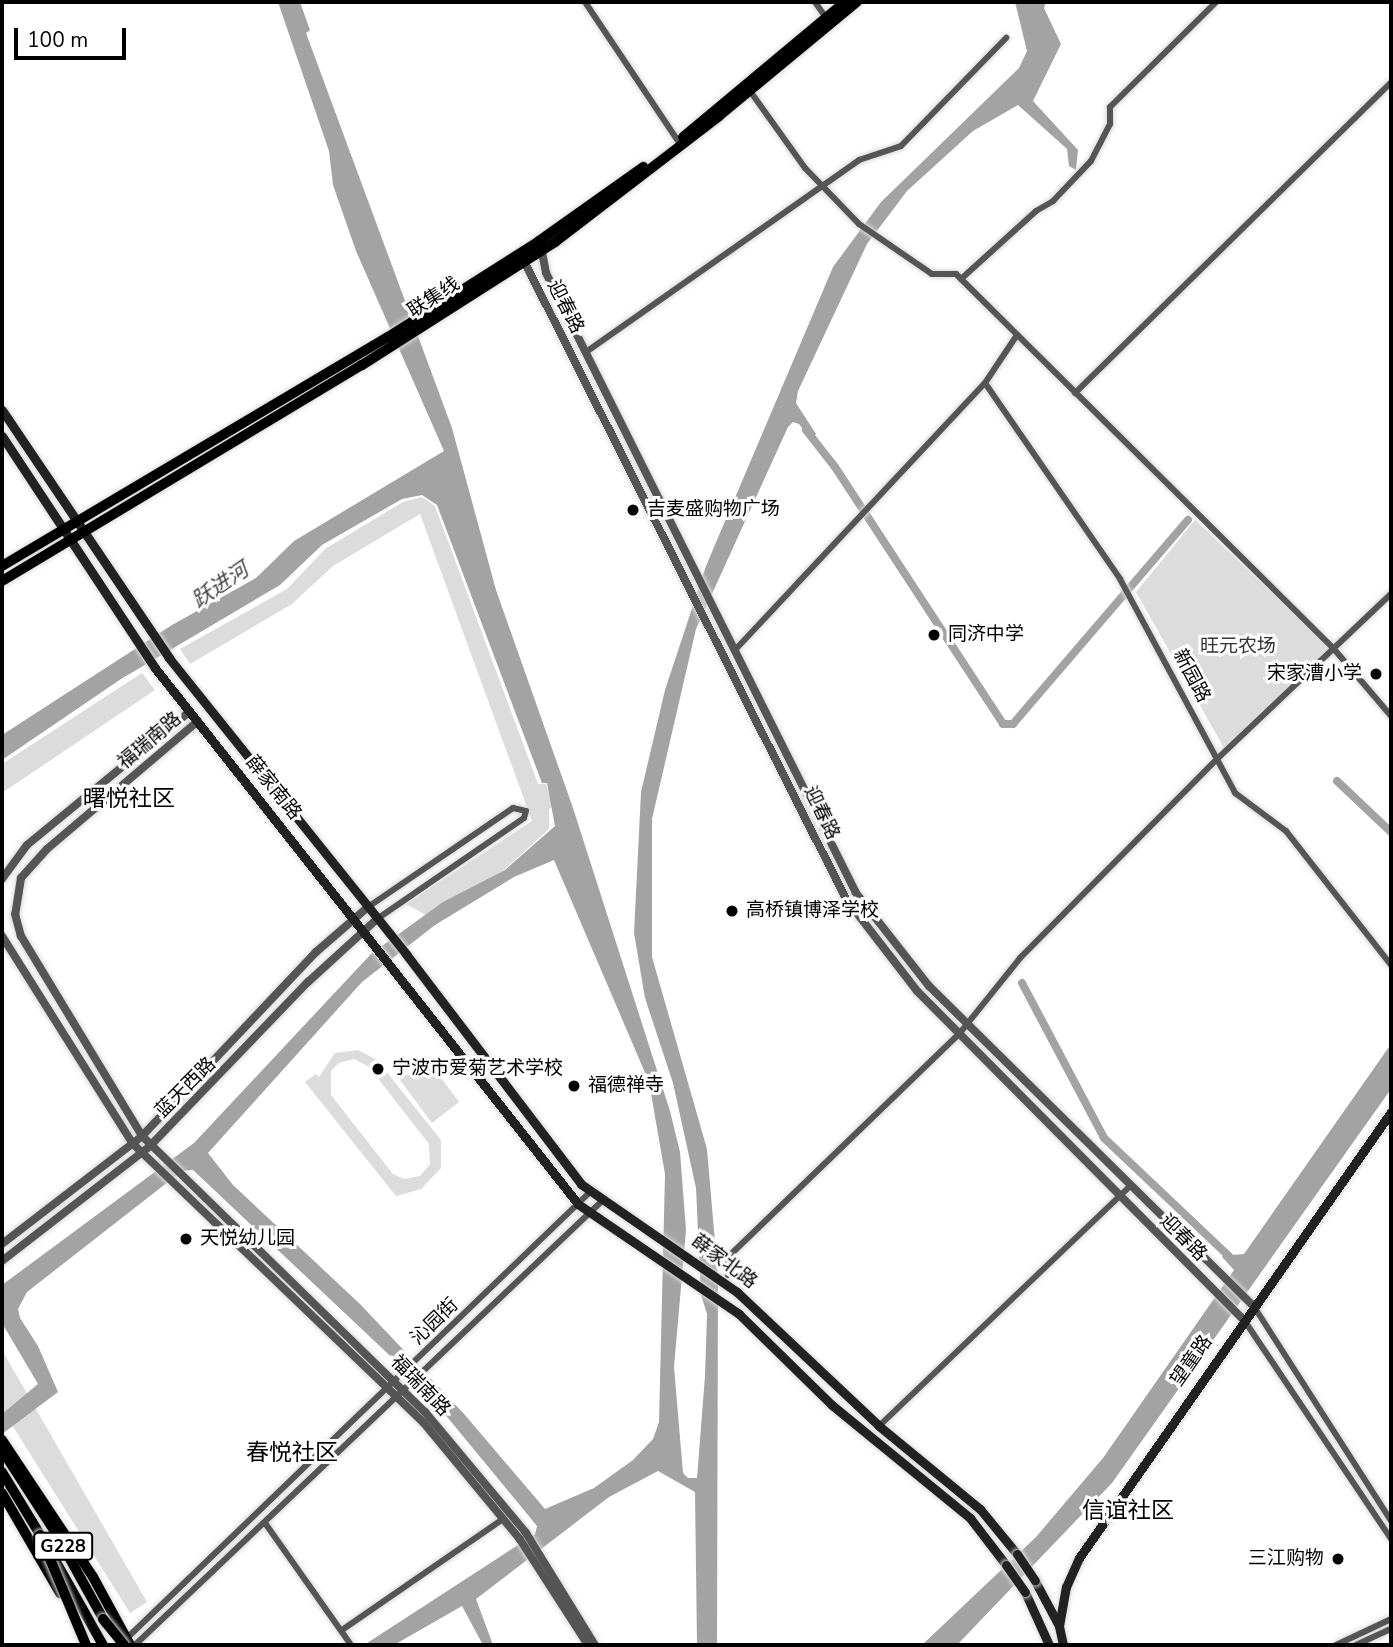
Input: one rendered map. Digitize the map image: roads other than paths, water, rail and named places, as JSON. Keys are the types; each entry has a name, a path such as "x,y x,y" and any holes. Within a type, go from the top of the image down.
{"highway":[{"name":"G228","path":"2,1444 103,1619 126,1644"},
{"name":"G228","path":"2,1472 103,1645"},
{"path":"40,1535 88,1645"}],"main road":[{"name":"联集线","path":"540,245 678,141 845,2"},
{"name":"联集线","path":"2,581 86,533 540,245 750,90 857,2"},
{"name":"联集线","path":"2,566 390,341"},
{"path":"2,410 86,533"},
{"path":"2,436 72,541"},
{"name":"薛家南路","path":"86,533 169,658 377,919"},
{"name":"薛家南路","path":"72,541 142,650 364,929"},
{"name":"薛家北路","path":"377,919 589,1194 727,1279 879,1426 972,1502 1017,1554 1059,1626"},
{"name":"薛家北路","path":"364,929 473,1076 578,1204 658,1255 726,1304 832,1405 962,1510 1025,1592 1049,1645"},
{"name":"望童路","path":"1063,1645 1059,1626 1066,1587 1079,1558 1243,1319 1391,1112"},
{"path":"2,1444 93,1577 126,1644"},
{"path":"2,1493 88,1645"}],"street":[{"path":"585,2 678,141"},
{"path":"815,2 826,18"},
{"path":"961,279 1053,201 1091,161 1110,124 1110,107 1216,2"},
{"path":"586,352 859,160 901,146 1006,38"},
{"path":"1075,393 1391,83"},
{"path":"750,90 823,187 859,224 932,274 956,274 1334,649 1391,716"},
{"name":"迎春路","path":"540,245 547,273 856,893 929,986 1253,1306"},
{"name":"迎春路","path":"522,257 846,899 917,991 1243,1319"},
{"path":"735,650 985,383 1017,335"},
{"name":"新园路","path":"985,383 1120,579 1235,793 1286,831 1391,965"},
{"path":"727,1279 728,1257 959,1034 1020,958 1217,759 1391,594"},
{"name":"福瑞南路","path":"2,879 27,845 190,711"},
{"name":"福瑞南路","path":"198,721 47,849 21,878 15,894 21,936 150,1146 182,1183 401,1394 523,1536 595,1645"},
{"path":"368,907 513,808 526,811 524,818 377,919"},
{"name":"蓝天西路","path":"2,1244 142,1136 354,917 368,907"},
{"name":"蓝天西路","path":"2,1261 142,1154 364,929 377,919"},
{"path":"2,936 133,1144 158,1168 182,1183"},
{"path":"879,1426 1130,1185"},
{"name":"沁园街","path":"126,1644 589,1194"},
{"name":"沁园街","path":"126,1644 265,1523 602,1201"},
{"path":"1253,1306 1391,1521"},
{"path":"1243,1319 1391,1539"},
{"name":"福瑞南路","path":"401,1394 503,1519 523,1536"},
{"path":"342,1630 503,1519"},
{"path":"265,1523 351,1645"},
{"name":"福瑞南路","path":"541,1562 588,1645"},
{"path":"1336,1645 1391,1619"},
{"path":"1356,1645 1391,1629"}],"waterway":[{"path":"806,430 835,467 1003,724 1013,724 1188,520"},
{"path":"1337,781 1391,832"},
{"path":"1022,983 1104,1138 1230,1257"}],"place":[{"name":"吉麦盛购物广场","path":"633,510"},
{"name":"同济中学","path":"934,635"},
{"name":"宋家漕小学","path":"1376,674"},
{"name":"高桥镇博泽学校","path":"732,911"},
{"name":"宁波市爱菊艺术学校","path":"378,1069"},
{"name":"福德禅寺","path":"574,1086"},
{"name":"天悦幼儿园","path":"186,1239"},
{"name":"三江购物","path":"1338,1559"}],"district":[{"name":"曙悦社区","path":"129,799"},
{"name":"春悦社区","path":"292,1453"},
{"name":"信谊社区","path":"1128,1511"}],"water label":[{"name":"跃进河","path":"220,585"}],"park label":[{"name":"旺元农场","path":"1238,647"}]}
